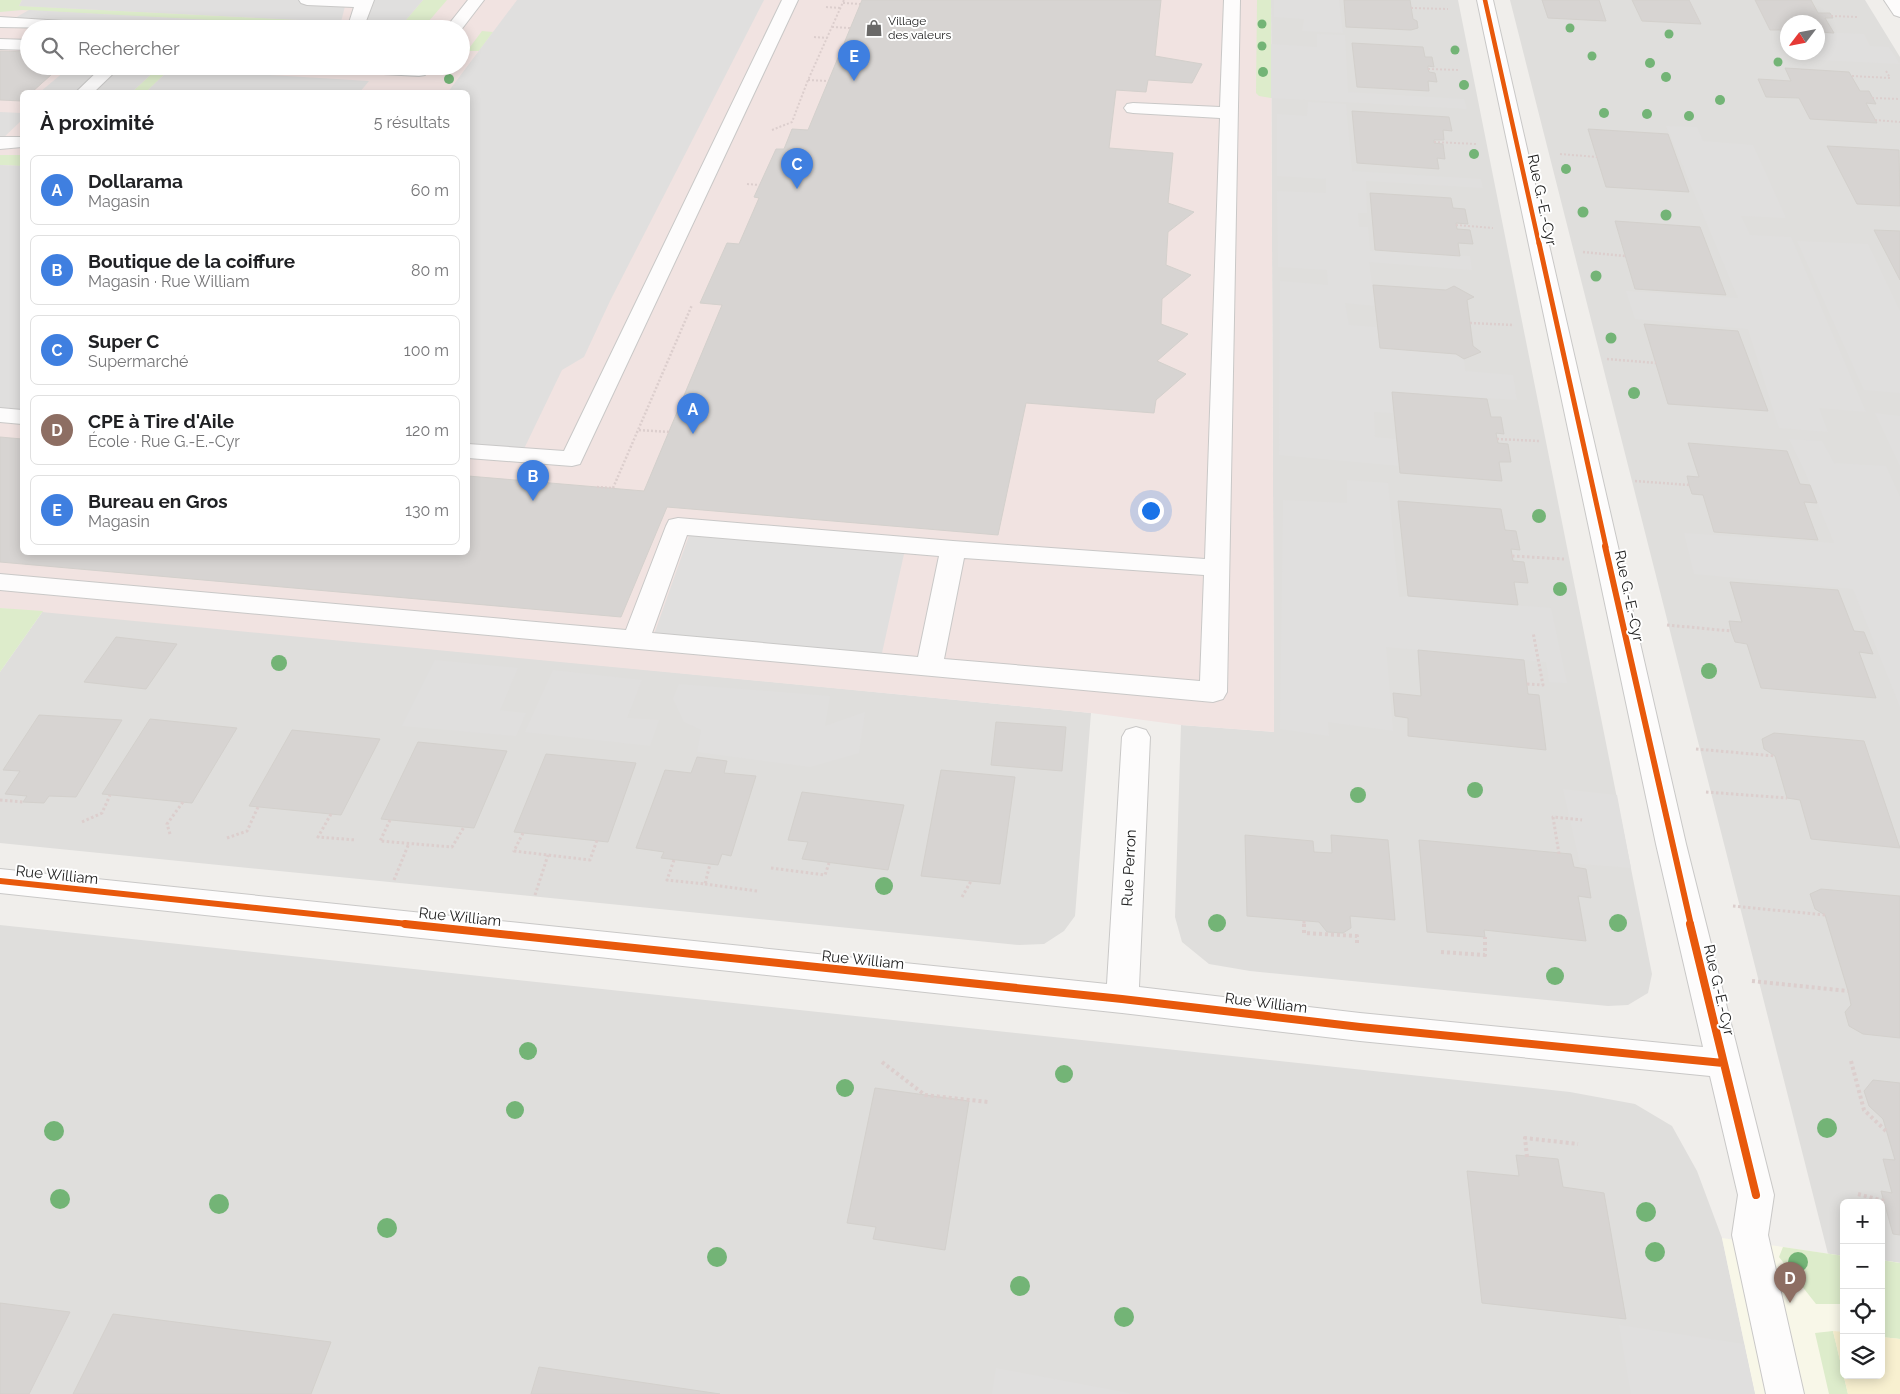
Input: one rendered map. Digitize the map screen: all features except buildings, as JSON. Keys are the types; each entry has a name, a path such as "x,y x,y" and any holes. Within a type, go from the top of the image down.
{"street":[{"path":"307,0 365,1 358,20"},
{"path":"460,20 476,0"},
{"path":"470,451 572,459 790,0"},
{"path":"0,582 1213,692 1232,0"},
{"name":"Rue G.-E.-Cyr","path":"1485,0 1649,745 1723,1063 1756,1195 1750,1235 1785,1394"},
{"path":"1892,0 1900,12"},
{"path":"0,22 20,23"},
{"path":"0,44 20,45"},
{"path":"86,90 102,75"},
{"path":"408,86 417,75"},
{"path":"1133,108 1229,113"},
{"path":"0,142 20,142"},
{"path":"0,415 20,417"},
{"path":"636,639 678,526 953,549 1217,568"},
{"path":"929,667 953,549"},
{"name":"Rue Perron","path":"1122,999 1136,737"},
{"name":"Rue William","path":"0,881 1122,999 1360,1027 1723,1063"}],"path":[{"path":"843,2 860,4"},
{"path":"832,27 850,28"},
{"path":"1852,76 1890,78 1886,71"},
{"path":"808,80 828,81"},
{"path":"1872,98 1900,99"},
{"path":"1875,120 1900,122"},
{"path":"745,184 759,185"},
{"path":"639,430 668,432"},
{"path":"1590,478 1689,485"},
{"path":"1512,556 1609,562"},
{"path":"1622,620 1731,631"},
{"path":"1527,684 1543,685 1533,632"},
{"path":"1649,745 1775,756"},
{"path":"1659,788 1787,798"},
{"path":"82,822 102,813 110,795"},
{"path":"0,800 23,802"},
{"path":"170,834 167,824 183,802"},
{"path":"227,838 247,830 258,807"},
{"path":"330,814 318,837 356,840"},
{"path":"1559,854 1553,817 1582,820"},
{"path":"390,820 380,841 452,847 464,827"},
{"path":"523,833 514,851 590,860 597,840"},
{"path":"674,860 666,880 757,891"},
{"path":"771,868 825,875 829,863"},
{"path":"705,884 710,864"},
{"path":"962,897 971,881"},
{"path":"1685,901 1825,915"},
{"path":"1304,921 1304,933 1357,936 1357,944"},
{"path":"1441,952 1485,954 1485,937"},
{"path":"1703,976 1848,991"},
{"path":"1851,1061 1864,1110 1887,1132"},
{"path":"882,1062 925,1095 988,1102"},
{"path":"1527,1157 1525,1138 1578,1144"},
{"path":"1858,1194 1877,1199"}],"shaded area":[{"path":"0,0 1271,0 1274,732 1181,725 1091,713 0,608"},
{"path":"22,0 307,0 346,2 342,20 301,20 19,6"},
{"path":"366,0 423,0 406,20 359,20"},
{"path":"517,0 764,0 610,301 584,357 562,370 521,455 470,451 470,90 450,90 461,75 470,75 470,63"},
{"path":"1271,0 1458,0 1652,974 1648,993 1628,1005 1608,1006 1250,971 1209,964 1182,942 1175,917 1181,725 1274,732"},
{"path":"1274,0 1339,0 1343,33 1302,31 1304,19 1274,17"},
{"path":"1510,0 1865,0 1900,57 1900,1263 1885,1261 1885,1199 1840,1199 1840,1256 1828,1254"},
{"path":"29,10 209,20 20,20 20,24 6,23"},
{"path":"1825,32 1864,34 1870,46 1889,47 1900,64 1818,60 1825,60"},
{"path":"1317,34 1345,35 1348,92 1464,99 1467,109 1271,98 1271,44 1317,47"},
{"path":"60,75 150,75 134,90 42,90"},
{"path":"164,75 270,75 369,81 362,90 148,90"},
{"path":"1308,102 1346,104 1352,171 1481,179 1483,188 1366,181 1367,213 1358,213 1359,227 1368,227 1370,251 1470,256 1472,270 1369,262 1375,306 1345,303 1349,325 1377,327 1380,348 1456,354 1464,359 1465,371 1513,375 1517,400 1392,392 1393,413 1374,412 1375,437 1396,439 1400,466 1279,455 1280,281 1328,285 1327,270 1278,267 1277,191 1326,193 1326,179 1277,176 1277,114 1307,116"},
{"path":"0,112 20,113 20,122 0,141"},
{"path":"1666,126 1697,127 1703,141 1753,145 1786,218 1741,216 1750,235 1791,237 1866,412 1819,408 1828,432 1779,428 1748,329 1635,319 1626,291 1738,298"},
{"path":"0,165 20,166 20,417 0,415"},
{"path":"1797,241 1868,244 1900,311 1900,393 1864,390"},
{"path":"1875,413 1900,416 1900,466"},
{"path":"1789,439 1822,441 1834,463 1886,466 1900,497 1900,707 1853,589 1694,574 1684,533 1834,543 1805,472"},
{"path":"1347,480 1388,483 1399,597 1408,596 1551,608 1567,683 1549,682 1546,662 1386,647 1393,731 1328,722 1329,736 1280,729 1283,500 1347,503"},
{"path":"692,527 906,545 880,662 652,640"},
{"path":"43,611 1091,713 1075,916 1064,931 1044,944 1019,945 0,843 0,672"},
{"path":"435,660 518,668 500,710 526,713 516,736 402,726"},
{"path":"553,670 642,680 627,718 659,720 650,746 525,732"},
{"path":"679,684 830,696 825,726 865,712 859,753 810,767 697,752 701,730 684,722 673,699"},
{"path":"1563,789 1617,795 1631,868 1580,864"},
{"path":"0,925 1570,1092 1635,1104 1672,1126 1697,1171 1722,1238 1755,1394 0,1394"},
{"path":"1722,1238 1840,1255 1840,1379 1885,1379 1885,1261 1900,1263 1900,1394 1755,1394"},
{"path":"1619,1325 1744,1344 1755,1394 1631,1394"},
{"path":"996,1368 1134,1394 992,1394"}],"green space":[{"path":"0,0 22,0 19,6 301,20 206,20 22,10 0,12"},
{"path":"423,0 447,0 430,20 406,20"},
{"path":"1257,0 1271,0 1271,98 1259,96 1256,93"},
{"path":"482,31 493,32 479,51 470,51 470,47"},
{"path":"150,75 164,75 148,90 134,90"},
{"path":"0,155 20,155 20,166 0,165"},
{"path":"0,608 43,611 0,672"},
{"path":"1783,1247 1840,1255 1840,1304 1816,1304 1779,1257"},
{"path":"1885,1261 1900,1263 1900,1339 1885,1337"},
{"path":"1833,1331 1840,1360 1840,1379 1844,1379 1848,1394 1829,1394 1815,1333"}],"sand":[{"path":"1833,1331 1840,1332 1840,1360"},
{"path":"1885,1337 1900,1339 1900,1394 1848,1394 1844,1379 1885,1379"}],"cycle path":[{"path":"1485,0 1671,844 1756,1195"},
{"path":"0,881 1122,999 1360,1027 1723,1063"}],"place":[{"name":"Village des valeurs","path":"874,28"},
{"name":"Bureau en Gros","path":"854,81"},
{"name":"Super C","path":"797,189"},
{"name":"Dollarama","path":"693,434"},
{"name":"Boutique de la coiffure","path":"533,501"},
{"name":"CPE à Tire d'Aile","path":"1790,1303"}]}
